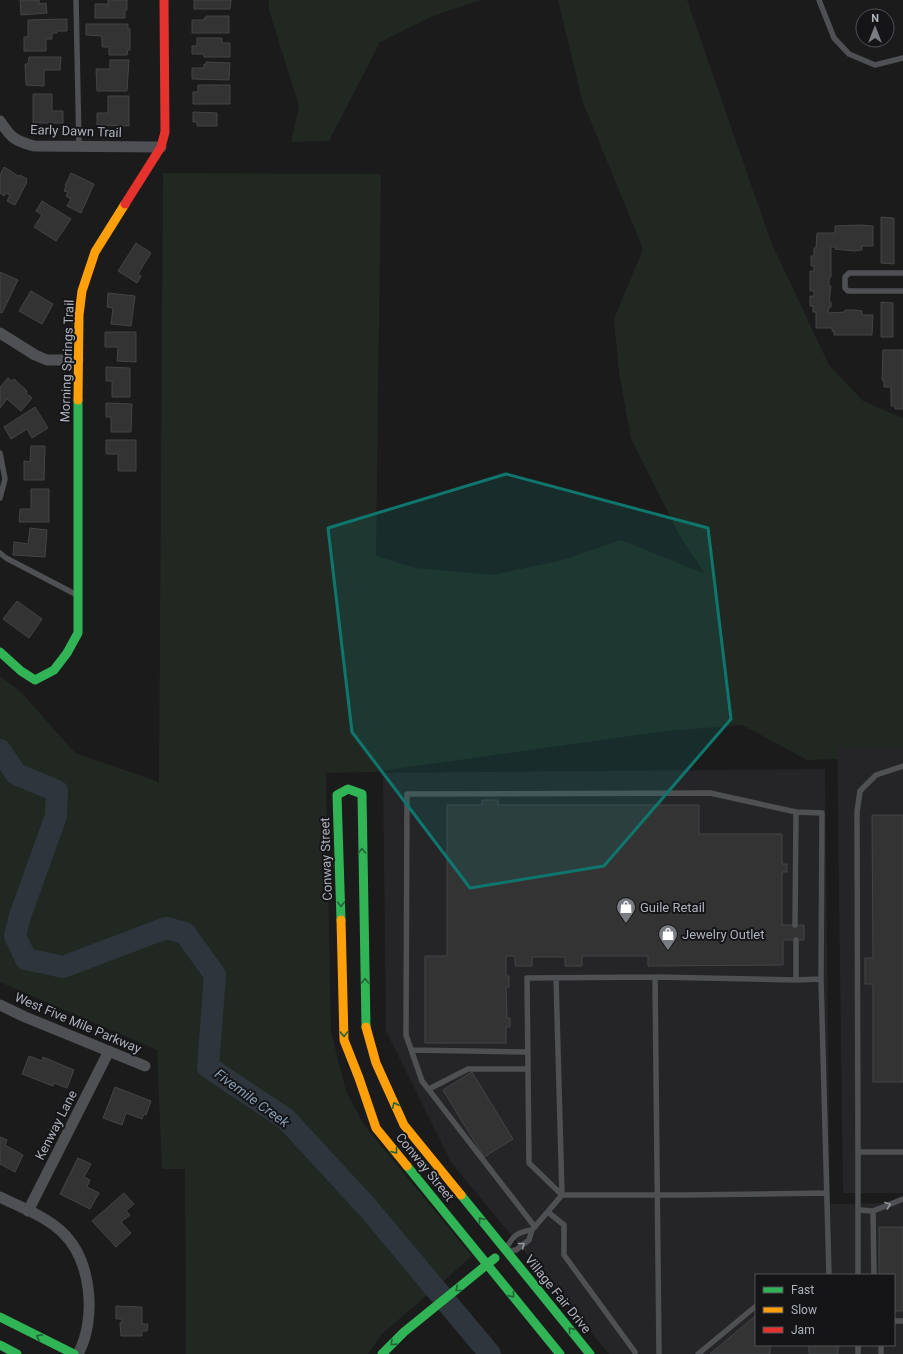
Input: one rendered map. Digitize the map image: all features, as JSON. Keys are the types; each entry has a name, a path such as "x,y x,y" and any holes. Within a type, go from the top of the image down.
{"street":[{"name":"Morning Springs Trail","path":"0,652 27,677 35,680 54,670 67,653 78,633 78,360 79,315 82,290 95,252 161,147 165,132 164,0"},
{"name":"Early Dawn Trail","path":"0,121 8,133 19,142 34,146 161,147"},
{"path":"0,333 35,355 47,360 78,360"},
{"name":"Conway Street","path":"488,1264 376,1128 344,1040 337,795 348,789 362,794 366,1028 376,1063 404,1124 506,1251"},
{"name":"West Five Mile Parkway","path":"0,1005 25,1017 145,1066"},
{"name":"Kenway Lane","path":"28,1211 109,1051"},
{"path":"0,1197 46,1220 61,1231 76,1248 83,1266 88,1287 89,1310 87,1333 78,1354"},
{"path":"382,1354 404,1332 506,1251"},
{"name":"Village Fair Drive","path":"506,1251 590,1354"},
{"path":"488,1264 560,1354"},
{"path":"0,1317 74,1354"},
{"path":"0,1345 17,1354"}],"lane":[{"path":"76,0 79,146"},
{"path":"819,0 834,38 849,54 875,64 903,58"},
{"path":"903,273 849,273 845,277 845,288 848,291 903,291"},
{"path":"0,453 4,479 0,498"},
{"path":"0,553 6,558 78,595"},
{"path":"858,1274 857,812 860,792 876,776 903,766"},
{"path":"533,1229 422,1081 406,1035 407,794 710,793 796,812 822,813 821,979 829,1274"},
{"path":"795,925 796,812"},
{"path":"796,940 796,980"},
{"path":"821,979 796,980 655,977 527,978 529,1162 562,1195 827,1193"},
{"path":"655,977 659,1354"},
{"path":"533,1229 521,1231 510,1241 506,1251 516,1250 529,1240 533,1229 562,1195 556,978"},
{"path":"412,1050 528,1052"},
{"path":"429,1089 468,1069 528,1069"},
{"path":"858,1152 903,1152"},
{"path":"858,1210 873,1211 903,1199"},
{"path":"873,1211 874,1274"},
{"path":"548,1212 564,1225 564,1255 635,1352"},
{"path":"698,1354 755,1307"}],"highlighted area":[{"path":"506,474 708,528 731,719 604,866 470,888 352,732 328,528"}],"shaded area":[{"path":"269,0 481,0 435,15 380,42 329,141 291,142 299,106 269,10"},
{"path":"558,0 687,0 771,242 829,365 863,401 903,418 903,746 838,746 838,759 807,760 742,725 666,731 373,772 326,773 331,1032 346,1091 364,1125 472,1256 381,1335 368,1354 186,1354 185,1169 162,1169 157,1050 0,982 0,676 21,692 75,753 159,782 163,173 381,174 376,556 415,568 493,575 563,560 621,540 705,574 680,536 631,439 619,372 614,319 643,249 582,100"},
{"path":"903,741 903,1193 843,1193 837,743"},
{"path":"825,769 830,1204 903,1203 903,1354 609,1354 451,1162 386,1031 383,773"}],"building":[{"path":"20,0 39,0 39,4 46,3 47,13 21,15"},
{"path":"108,0 127,0 125,18 95,18 95,4 107,4 108,7"},
{"path":"194,0 231,0 230,9 194,9"},
{"path":"206,16 229,16 229,33 192,33 192,20 204,20"},
{"path":"67,19 67,31 57,31 57,33 52,33 52,39 46,39 46,51 24,51 24,37 28,37 28,20"},
{"path":"86,24 128,24 128,29 130,29 130,50 128,50 127,55 109,55 109,47 102,47 102,36 86,35"},
{"path":"197,38 222,38 222,43 230,43 230,57 204,57 204,54 192,54 192,46 197,46"},
{"path":"29,57 61,57 60,70 44,70 44,86 26,85 25,64 28,64"},
{"path":"110,60 129,60 127,91 97,91 96,69 110,69"},
{"path":"206,62 230,63 229,80 192,79 192,68 204,68 204,64 206,65"},
{"path":"198,85 230,85 230,104 193,104 193,92 198,92"},
{"path":"33,94 52,94 52,111 63,111 63,123 33,123"},
{"path":"108,96 129,96 129,126 97,125 97,113 108,113"},
{"path":"193,112 217,113 217,126 197,126 197,122 193,122"},
{"path":"4,167 18,176 20,175 27,179 27,182 15,205 7,201 10,195 6,193 4,196 0,193 0,175"},
{"path":"71,173 94,184 81,213 67,206 71,199 66,196 68,192 64,191"},
{"path":"42,201 71,219 56,241 34,227 42,215 36,211"},
{"path":"881,217 894,218 894,264 881,263"},
{"path":"835,226 873,226 873,246 862,246 862,250 854,251 835,249 836,247 831,247 831,277 829,277 829,286 831,286 829,302 831,302 831,307 829,307 828,313 854,310 862,311 862,315 873,315 872,335 834,335 832,328 816,328 816,312 813,312 813,306 810,306 810,296 814,296 814,291 810,291 810,271 814,271 814,266 811,266 811,256 814,256 817,233 835,233"},
{"path":"136,243 151,253 138,274 141,276 137,283 118,271"},
{"path":"0,272 18,280 2,313 0,312"},
{"path":"31,291 53,304 42,324 19,311"},
{"path":"108,293 135,296 131,326 111,324 113,308 107,307"},
{"path":"881,302 893,303 893,337 881,337"},
{"path":"105,332 136,332 136,362 117,361 118,347 105,347"},
{"path":"883,350 903,350 903,409 895,409 895,406 891,406 891,387 884,387 884,381 882,380"},
{"path":"106,367 130,368 130,397 112,397 112,381 106,381"},
{"path":"8,378 12,381 14,379 32,398 21,411 7,399 0,408 0,387"},
{"path":"106,403 132,404 131,432 111,432 111,417 106,417"},
{"path":"35,407 48,428 32,438 27,429 11,439 4,427"},
{"path":"106,440 136,440 136,471 118,471 118,454 106,454"},
{"path":"31,446 45,446 44,480 24,480 24,461 30,462"},
{"path":"31,489 49,489 49,522 19,522 20,509 31,509"},
{"path":"30,528 47,530 45,557 13,555 14,542 28,544"},
{"path":"17,601 42,619 29,638 3,619"},
{"path":"482,800 498,800 498,805 699,805 699,834 782,834 782,864 787,864 787,872 782,872 782,925 804,925 804,940 783,940 783,965 648,966 648,956 582,956 582,966 565,966 565,957 532,957 532,966 515,966 515,956 506,956 506,976 509,976 509,987 506,987 507,1018 510,1018 510,1027 506,1027 506,1043 425,1043 425,956 447,956 447,805 482,805"},
{"path":"872,815 903,815 903,1082 873,1082 873,984 865,984 865,958 873,958"},
{"path":"29,1056 42,1061 43,1057 74,1070 67,1088 54,1083 53,1086 22,1074"},
{"path":"472,1072 513,1139 484,1157 443,1090"},
{"path":"115,1087 151,1101 146,1115 144,1114 142,1119 126,1113 122,1125 103,1118"},
{"path":"0,1137 7,1140 5,1145 23,1155 15,1172 0,1164"},
{"path":"78,1158 91,1164 84,1177 90,1180 87,1187 99,1193 90,1209 60,1194"},
{"path":"124,1193 134,1204 126,1211 130,1215 121,1222 131,1233 116,1247 92,1221"},
{"path":"879,1227 903,1227 903,1311 895,1311 895,1274 879,1274"},
{"path":"116,1306 142,1307 142,1324 148,1324 147,1331 142,1331 142,1336 121,1336 120,1323 122,1323 122,1319 116,1319"},
{"path":"754,1317 755,1346 770,1346 770,1354 710,1354"},
{"path":"809,1346 838,1346 838,1354 809,1354"}],"waterway":[{"name":"Fivemile Creek","path":"0,750 16,774 57,791 56,816 20,916 15,936 26,959 63,967 166,928 185,933 215,975 208,1067 286,1119 368,1208 490,1354"}],"traffic: fast":[{"path":"0,652 21,671 35,680 54,670 67,653 78,633 78,400"},
{"path":"341,920 337,795 348,789 362,794 366,1027"},
{"path":"407,1166 560,1354"},
{"path":"461,1195 590,1354"},
{"path":"382,1354 404,1332 495,1258"},
{"path":"0,1317 74,1354"},
{"path":"0,1345 17,1354"}],"traffic: slow":[{"path":"78,400 79,315 82,291 95,252 125,204"},
{"path":"341,920 344,1040 376,1128 407,1166"},
{"path":"366,1027 376,1063 404,1125 461,1195"}],"traffic: jam":[{"path":"125,204 161,147 165,132 164,0"}],"place":[{"name":"Guile Retail","path":"626,924"},
{"name":"Jewelry Outlet","path":"668,951"}]}
